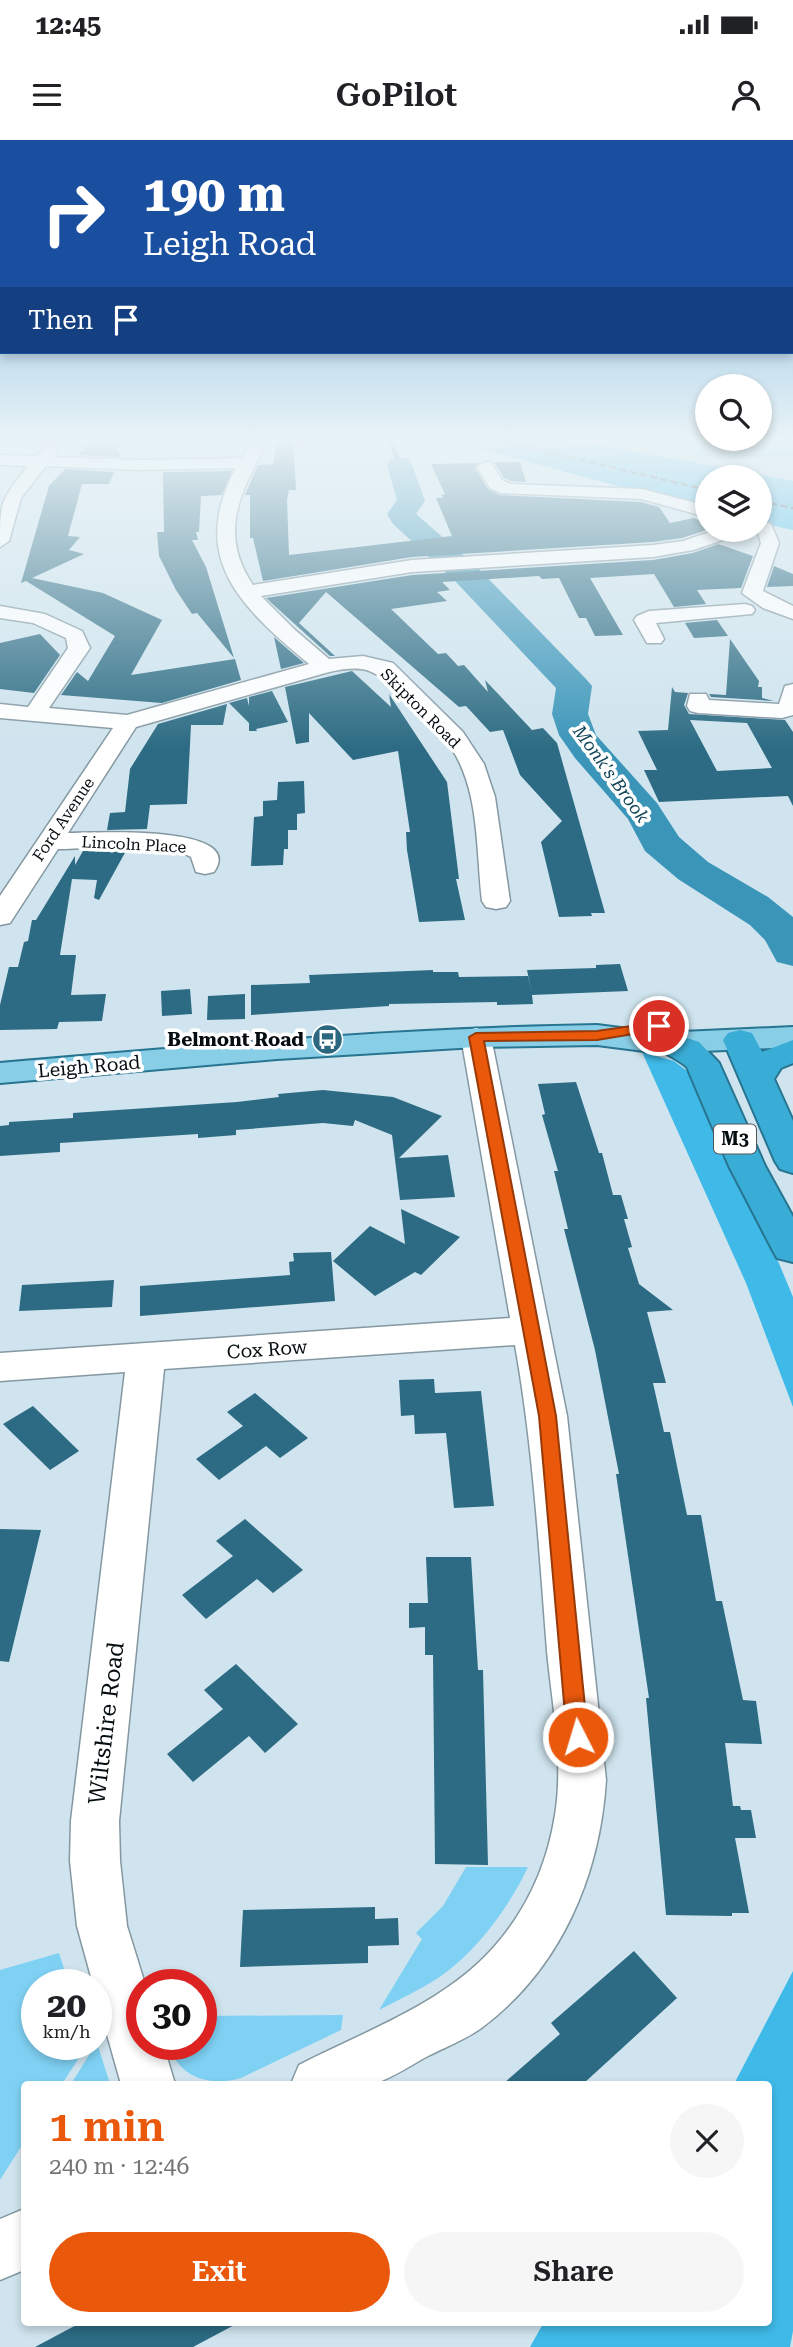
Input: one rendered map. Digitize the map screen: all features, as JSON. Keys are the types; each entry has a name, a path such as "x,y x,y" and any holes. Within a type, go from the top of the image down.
{"highway":[{"name":"M3","path":"707,1037 757,1079 793,1161"},
{"name":"M3","path":"707,1037 792,1251"},
{"path":"757,1079 769,1061 793,1050"}],"main road":[{"name":"Leigh Road","path":"597,1035 659,1026 707,1037 793,1022"},
{"name":"Leigh Road","path":"0,1073 277,1049 476,1037 793,1037"}],"street":[{"path":"225,543 236,574 248,592 289,636 325,666"},
{"path":"248,592 360,573 465,561 653,551 694,543"},
{"path":"737,631 770,543"},
{"path":"654,639 645,620 649,617 749,601 793,613"},
{"path":"0,612 38,618 75,635 79,648 34,714"},
{"name":"Skipton Road","path":"128,722 325,666 358,662 385,668 457,739 472,764 485,809 495,891 521,884"},
{"path":"698,699 698,706 782,711 792,707 792,686"},
{"path":"0,711 128,722"},
{"name":"Ford Avenue","path":"0,917 12,876 49,841 128,722"},
{"name":"Lincoln Place","path":"49,841 198,847 204,853 205,866"},
{"path":"324,2081 460,2011 489,1987 535,1934 553,1904 570,1862 579,1825 582,1780 547,1416 476,1037"},
{"name":"Cox Row","path":"0,1367 533,1330"},
{"name":"Wiltshire Road","path":"146,1357 95,1821 95,1845 102,1926 147,2081"},
{"path":"0,2251 21,2240"}],"shaded area":[{"path":"642,1052 674,1061 691,1074 755,1206 793,1297 793,1407 746,1283"},
{"path":"466,1867 528,1867 502,1912 468,1954 434,1981 379,2010 422,1939 416,1933 443,1906"},
{"path":"59,1953 64,1969 21,1969 21,2060 78,2060 64,2081 21,2081 21,2147 0,2180 0,1970"},
{"path":"793,1971 793,2331 790,2347 530,2347 542,2326 772,2326 772,2081 736,2081"},
{"path":"343,2015 341,2030 241,2078 229,2081 197,2077 187,2072 176,2060 217,2060 217,2016"},
{"path":"86,2060 102,2060 109,2081 73,2081"}],"building":[{"path":"33,543 75,543 69,550 84,554 32,578 103,593 162,620 131,675 235,659 241,680 162,703 61,695 77,672 88,681 115,636 26,581 21,583"},
{"path":"158,543 194,543 206,567 234,658 197,613 192,614 159,556"},
{"path":"254,543 289,543 289,555 392,543 637,543 412,557 263,581"},
{"path":"718,544 753,556 741,588 697,590 706,604 674,607 654,574 590,578 623,635 595,636 586,618 579,618 559,578 542,579 539,576 442,582 450,590 437,592 447,601 391,609 438,654 446,653 458,666 464,665 488,692 485,680 532,730 543,728 557,743 605,913 591,913 592,916 559,917 541,842 562,821 520,775 503,730 490,732 466,706 459,707 326,592 299,623 335,656 330,656 266,598 412,575 653,560 693,553"},
{"path":"774,566 793,574 793,586 767,587"},
{"path":"717,620 728,636 694,638 685,623"},
{"path":"40,634 60,655 34,693 0,689 0,643"},
{"path":"274,637 283,645 304,663 281,669"},
{"path":"730,639 759,681 762,698 774,701 711,697 709,694 726,695"},
{"path":"352,671 391,707 389,694 447,782 459,879 456,879 465,920 419,922 407,850 406,832 410,832 398,751 353,760 309,713 309,742 296,744 285,687"},
{"path":"672,687 675,692 688,693 684,705 689,714 785,720 793,732 793,806 788,796 659,802 644,770 657,770 638,731 668,730","holes":["690,720 747,723 772,768 717,771"]},
{"path":"272,691 288,722 249,731 249,723 229,703 247,698 249,706 249,697"},
{"path":"227,704 223,725 191,725 187,804 150,805 147,829 107,830 110,813 125,812 130,769 158,724"},
{"path":"304,781 305,813 297,814 297,830 288,830 288,849 284,849 283,865 251,866 254,817 263,816 263,801 277,800 278,782"},
{"path":"127,849 99,900 94,898 97,880 72,879 60,955 76,955 71,995 106,994 102,1021 59,1022 57,1029 0,1030 0,1005 9,967 18,967 24,942 28,941 32,920 36,920 75,856 75,865 83,851"},
{"path":"620,964 628,991 532,995 533,1004 389,1004 251,1015 251,985 310,983 309,975 433,970 458,972 459,977 528,976 532,994 527,970 596,968 596,965"},
{"path":"190,989 192,1014 162,1016 161,991"},
{"path":"245,994 245,1019 207,1020 208,996"},
{"path":"576,1082 599,1153 602,1153 613,1195 621,1195 632,1247 628,1248 639,1284 673,1310 647,1312 666,1383 653,1383 664,1432 670,1432 687,1515 701,1515 716,1601 722,1601 743,1700 756,1701 762,1744 725,1743 733,1806 740,1806 741,1810 751,1810 756,1838 735,1838 749,1913 732,1913 732,1916 666,1915 646,1698 649,1698 616,1474 619,1474 595,1350 564,1229 568,1229 554,1171 558,1171 542,1115 545,1114 538,1084"},
{"path":"323,1090 393,1097 442,1116 399,1158 448,1155 455,1197 400,1200 392,1135 355,1120 353,1126 323,1123 236,1130 236,1135 198,1138 198,1134 60,1143 60,1152 0,1156 0,1126 9,1125 9,1122 73,1118 73,1113 237,1102 279,1097 278,1094"},
{"path":"401,1209 460,1237 421,1275 415,1272 375,1296 333,1261 370,1226 405,1244"},
{"path":"331,1252 335,1301 140,1316 140,1286 290,1275 289,1262 294,1261 293,1253"},
{"path":"114,1280 112,1307 19,1311 22,1285"},
{"path":"434,1379 435,1393 481,1391 494,1506 454,1508 446,1433 415,1434 414,1415 401,1416 399,1380"},
{"path":"255,1393 308,1438 280,1458 266,1446 219,1480 196,1459 243,1426 227,1412"},
{"path":"33,1406 79,1451 50,1470 3,1424"},
{"path":"245,1519 303,1570 273,1593 257,1579 206,1619 182,1595 233,1556 216,1541"},
{"path":"0,1529 41,1530 9,1662 0,1661"},
{"path":"426,1557 471,1557 478,1670 483,1670 488,1865 435,1864 433,1655 425,1655 425,1627 409,1628 409,1603 428,1603"},
{"path":"236,1664 298,1724 265,1753 249,1736 193,1782 167,1754 223,1709 204,1690"},
{"path":"375,1907 375,1919 398,1918 399,1945 368,1946 368,1963 240,1967 243,1910"},
{"path":"634,1951 677,1998 586,2081 506,2081 560,2034 551,2023"},
{"path":"74,2326 232,2326 193,2347 35,2347"}],"waterway":[{"name":"Monk's Brook","path":"431,543 466,574 574,686 570,714 578,735 601,766 643,811 660,842 693,871 766,916 787,938 793,952"}],"place":[{"name":"Belmont Road","path":"327,1039"}],"route":[{"path":"578,1737 547,1416 527,1297 476,1037 597,1035 659,1026"}]}
